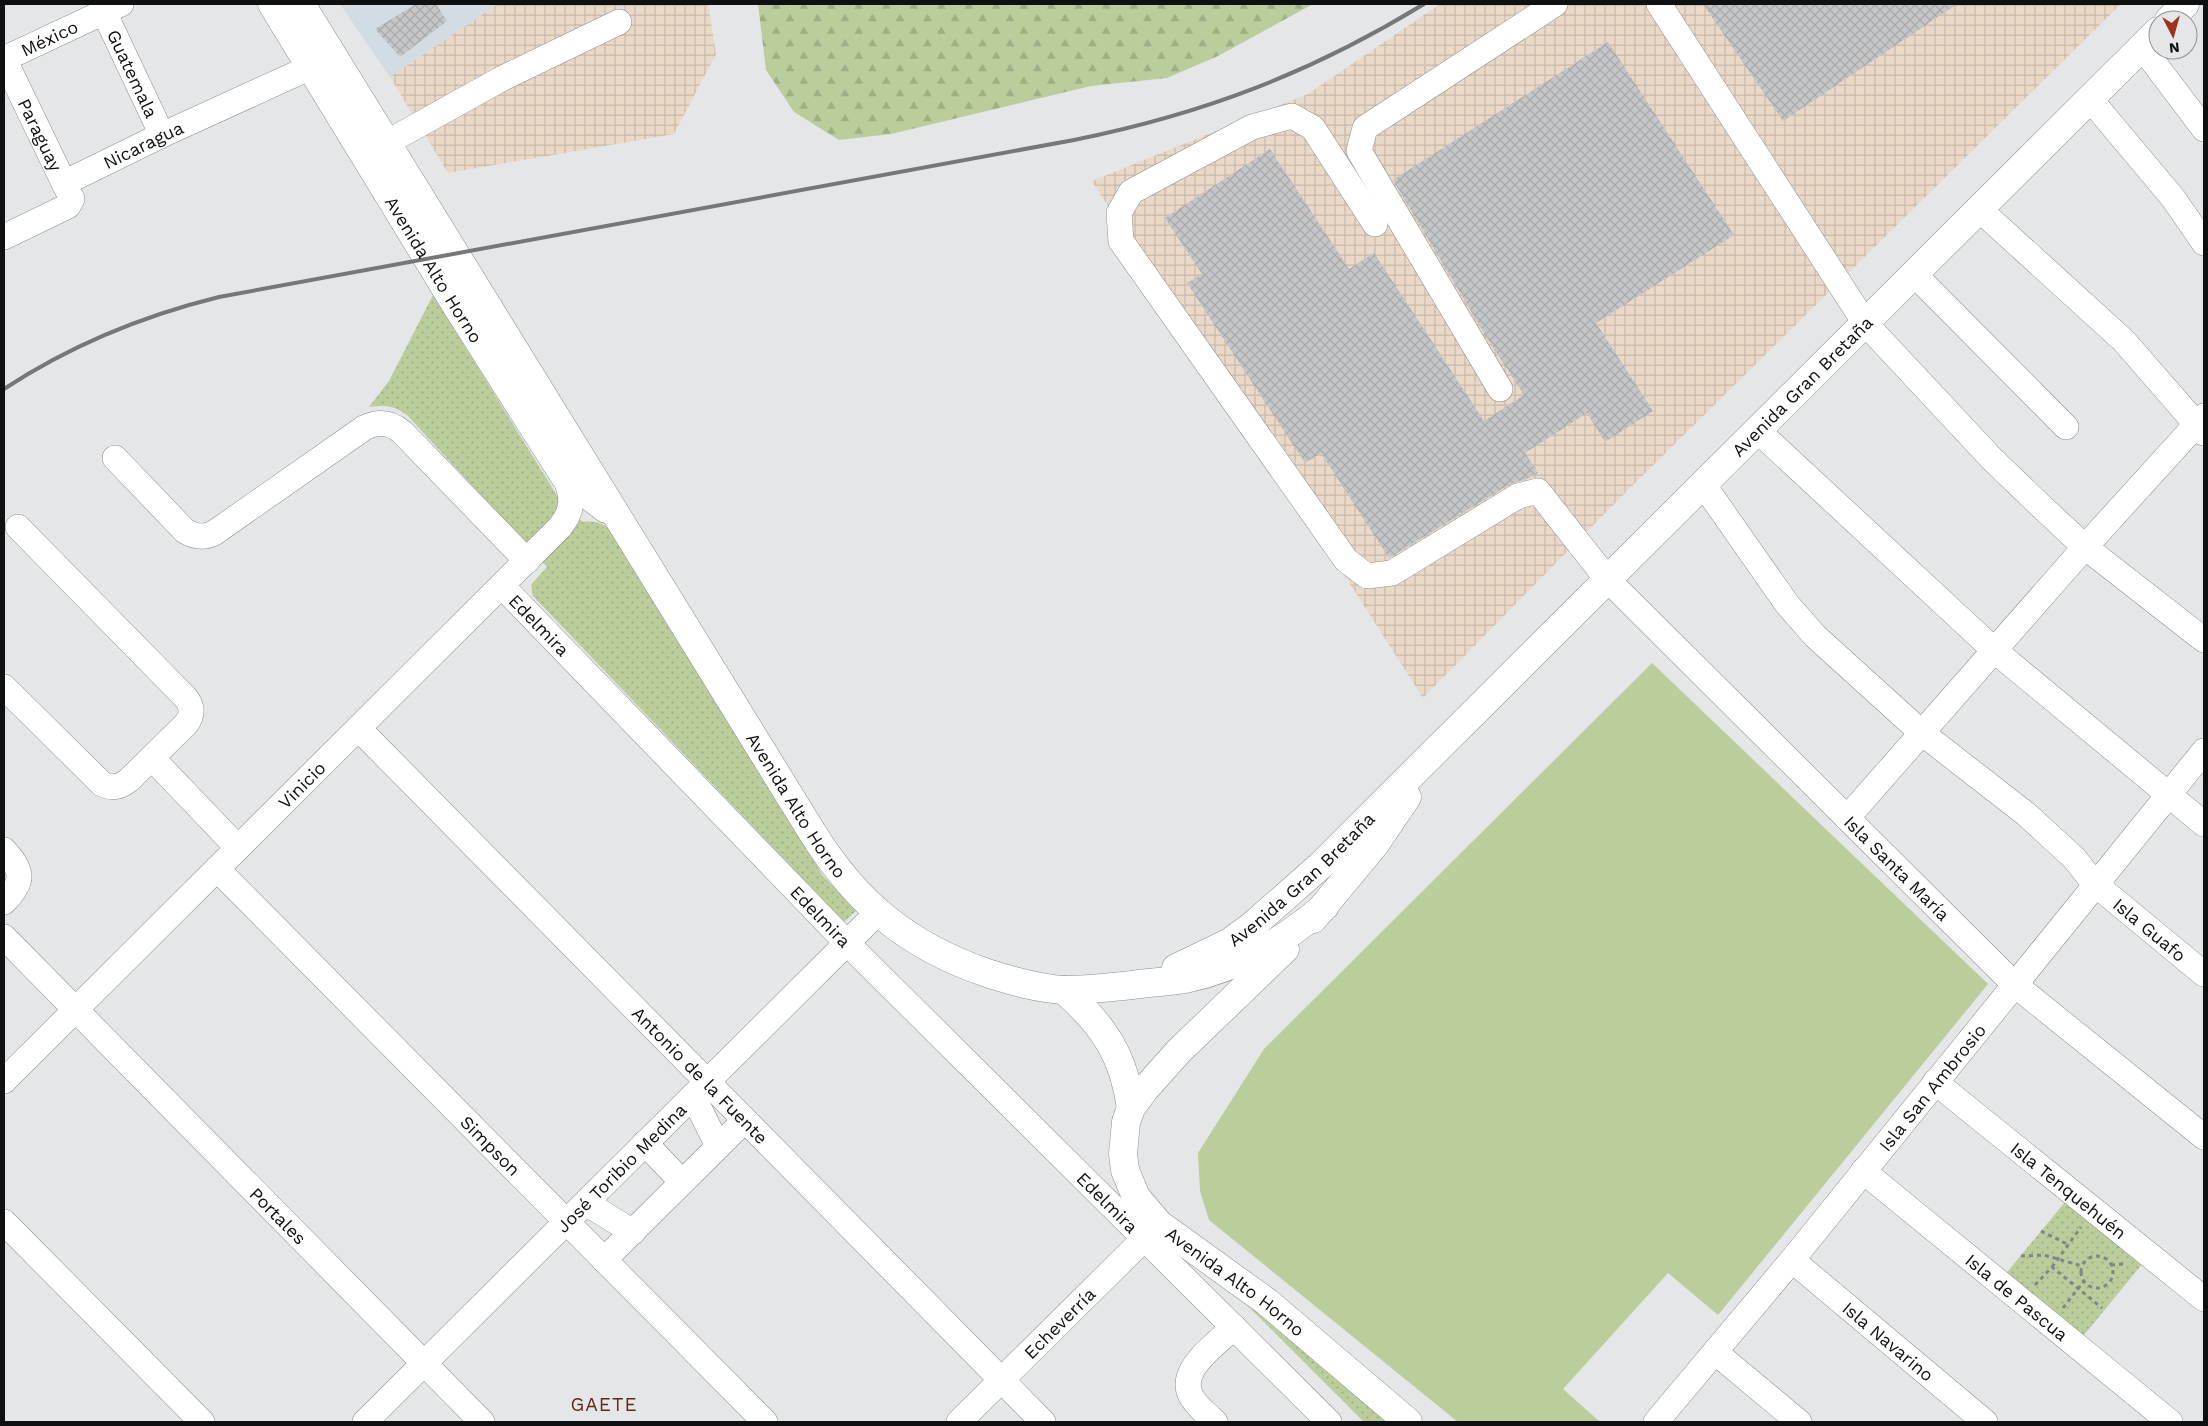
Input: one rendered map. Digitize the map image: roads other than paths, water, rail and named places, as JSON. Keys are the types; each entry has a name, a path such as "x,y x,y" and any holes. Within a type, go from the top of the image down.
{"main road":[{"name":"Avenida Alto Horno","path":"272,4 457,307 565,477 617,518"},
{"name":"Avenida Alto Horno","path":"301,4 617,518 826,854 847,882 877,912 916,941 965,965 1002,978 1064,990"},
{"name":"Avenida Gran Bretaña","path":"1135,984 1189,963 1230,942 1253,925 1320,866 2148,41"},
{"name":"Avenida Gran Bretaña","path":"1131,1108 1166,1064 1254,980 1325,906 1376,843 1444,742"},
{"path":"1275,944 1304,889 1320,866"},
{"name":"Avenida Gran Bretaña","path":"1064,990 1186,979 1214,971 1242,961 1275,944 1325,906"},
{"name":"Avenida Gran Bretaña","path":"1254,980 1275,944"},
{"path":"1064,990 1093,1018 1113,1046 1128,1086 1131,1108"},
{"name":"Avenida Alto Horno","path":"1131,1108 1123,1138 1125,1170 1152,1231 1267,1302 1408,1422"}],"street":[{"path":"1500,389 1359,151 1360,139 1365,128 1555,4"},
{"path":"1659,4 1865,323 1992,459 2085,547 2204,640"},
{"name":"México","path":"4,59 97,10"},
{"name":"Guatemala","path":"97,10 162,135"},
{"path":"386,143 503,78 618,22"},
{"name":"Paraguay","path":"4,59 64,183"},
{"path":"2163,60 2204,129"},
{"name":"Nicaragua","path":"64,183 311,66"},
{"path":"2090,99 2173,198 2204,242"},
{"name":"Isla Santa María","path":"1376,224 1313,128 1292,116 1252,127 1131,192 1119,214 1121,241 1346,560 1368,576 1392,573 1518,496 1538,491 1608,579 2014,984 2204,1137"},
{"path":"4,237 68,206 72,199 64,183"},
{"path":"1847,818 2085,547 2202,424 2124,341 1979,209"},
{"path":"1914,274 2066,427"},
{"path":"115,458 185,531 191,535 203,536 214,532 364,428 384,423 402,432 528,561"},
{"path":"1757,430 1994,650 2204,824"},
{"name":"Vinicio","path":"4,1081 528,561 564,523 570,513 571,493 565,477"},
{"name":"Isla Guafo","path":"1703,484 1787,604 1815,636 1922,733 2026,814 2073,856 2095,884 2204,974"},
{"path":"4,686 102,784 114,787 122,785 153,758 189,720 192,710 188,701 18,528"},
{"name":"Edelmira","path":"502,586 847,943 1152,1231"},
{"name":"Antonio de la Fuente","path":"359,729 700,1089 745,1120 1043,1422"},
{"name":"Isla San Ambrosio","path":"1656,1422 1792,1260 2204,751"},
{"path":"153,758 238,848"},
{"path":"4,850 14,861 20,876 17,888 4,902"},
{"name":"Simpson","path":"217,870 764,1422"},
{"name":"José Toribio Medina","path":"365,1422 877,912"},
{"name":"Portales","path":"4,938 482,1422"},
{"name":"Isla Tenquehuén","path":"1936,1082 2204,1299"},
{"path":"700,1089 718,1146"},
{"path":"604,1260 745,1120"},
{"path":"645,1143 682,1182"},
{"name":"Isla de Pascua","path":"1864,1171 2170,1422"},
{"path":"586,1203 633,1232"},
{"path":"4,1222 202,1422"},
{"name":"Avenida Alto Horno","path":"1152,1231 1234,1327 1329,1422"},
{"name":"Echeverría","path":"959,1422 1152,1231"},
{"name":"Isla Navarino","path":"1792,1260 1985,1422"},
{"path":"1215,1422 1192,1398 1189,1391 1189,1378 1195,1366 1234,1327"},
{"path":"1715,1352 1799,1422"}],"railway":[{"path":"4,389 55,359 108,334 162,313 219,297 1121,130 1212,104 1255,88 1340,51 1424,4"}],"district":[{"name":"GAETE","path":"604,1404"}]}
